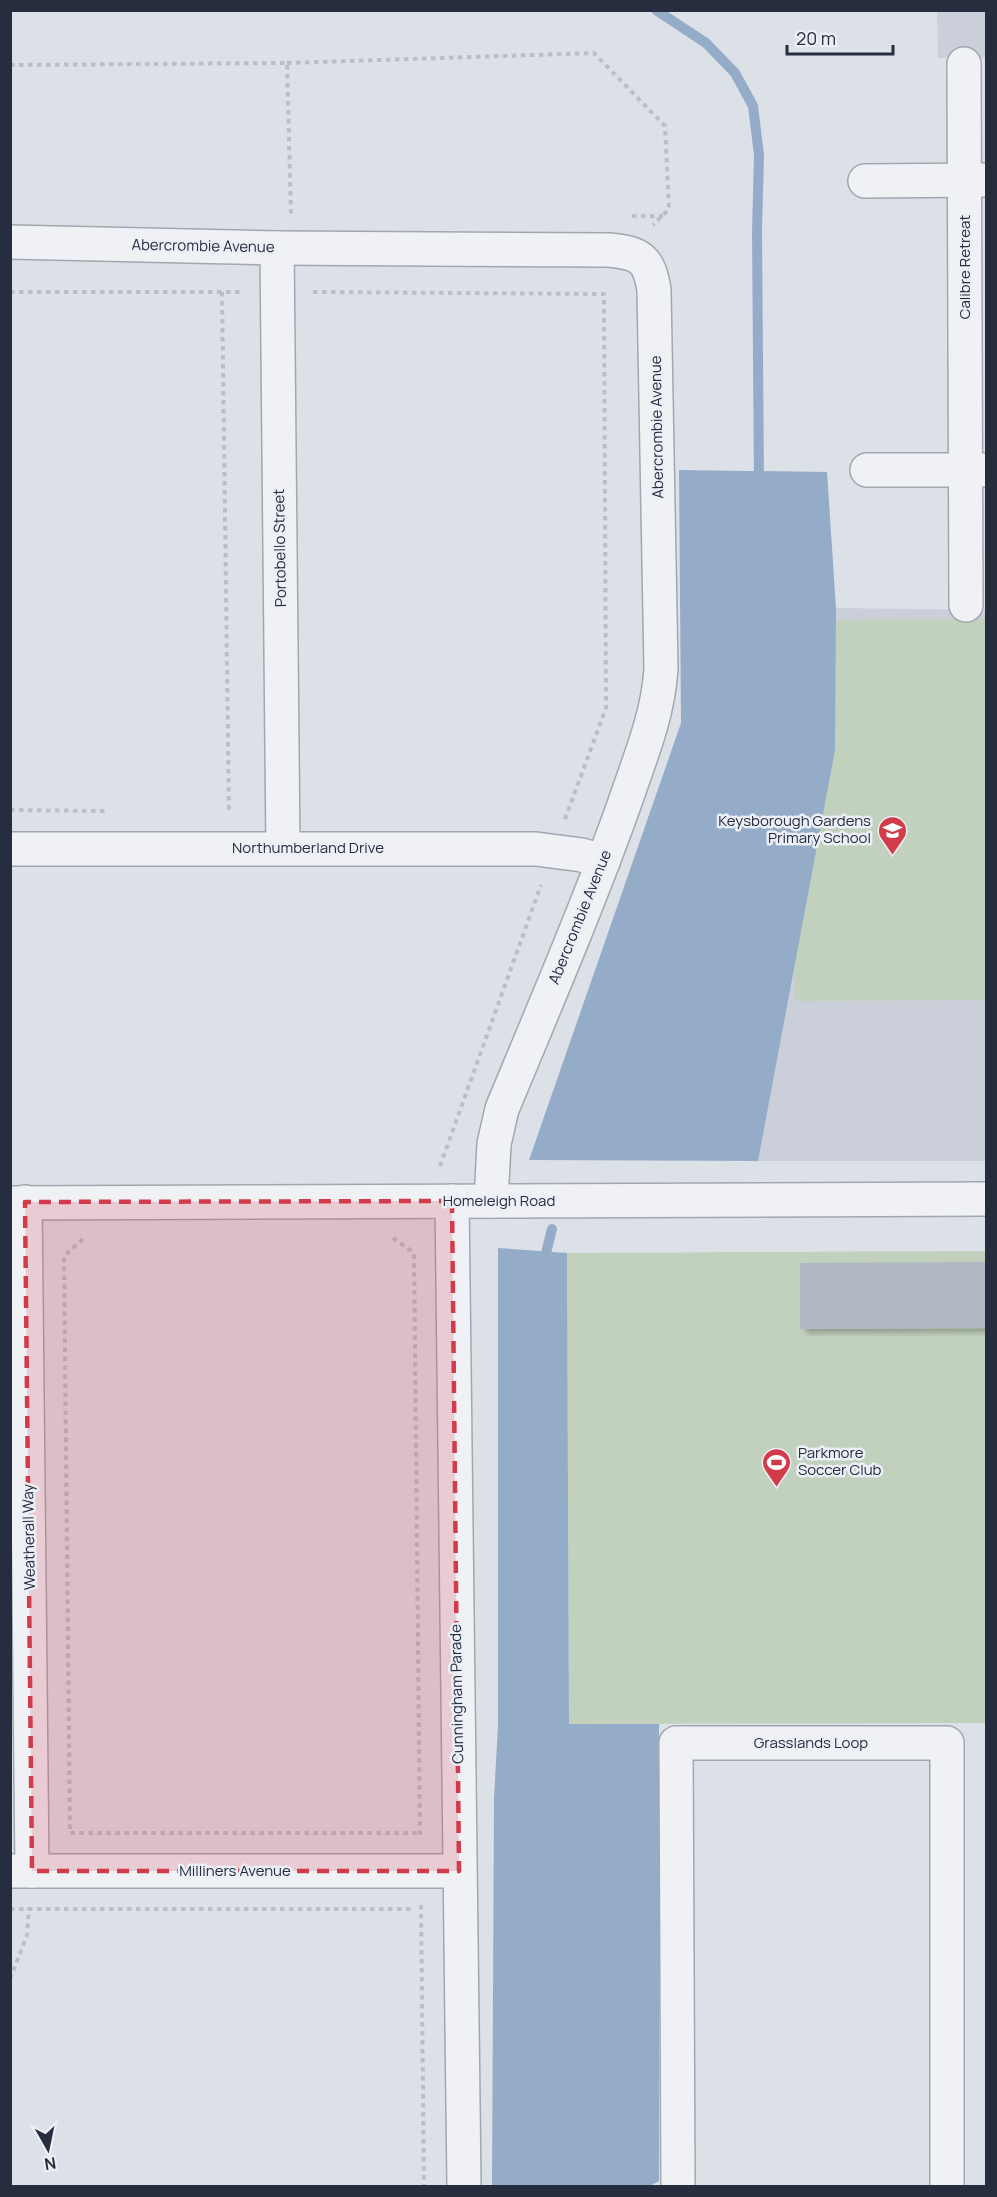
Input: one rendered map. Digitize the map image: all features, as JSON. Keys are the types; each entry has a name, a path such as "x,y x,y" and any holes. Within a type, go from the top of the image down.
{"street":[{"name":"Calibre Retreat","path":"964,64 976,180 977,470 966,605"},
{"path":"865,181 976,180"},
{"name":"Abercrombie Avenue","path":"10,242 284,248 626,251 643,259 652,277 654,290 661,669 659,695 654,720 603,862 502,1109 494,1144 490,1201"},
{"name":"Portobello Street","path":"283,848 277,292 284,248"},
{"path":"867,470 977,470"},
{"name":"Northumberland Drive","path":"10,849 554,850 582,855 603,862"},
{"name":"Homeleigh Road","path":"18,1203 987,1199"},
{"name":"Cunningham Parade","path":"452,1201 464,2187"},
{"name":"Weatherall Way","path":"18,1203 22,1871"},
{"name":"Grasslands Loop","path":"678,2187 676,1743 947,1743 947,2187"},
{"name":"Milliners Avenue","path":"22,1871 459,1871"}],"path":[{"path":"10,65 287,63 594,53 665,126 669,209 626,251"},
{"path":"284,248 287,63"},
{"path":"10,292 604,294 606,708 440,1166 428,1166"},
{"path":"222,292 229,813"},
{"path":"384,1238 396,1238 414,1253 424,2187"},
{"path":"94,1239 83,1239 64,1256 70,1833 420,1833"},
{"path":"10,1979 27,1935 29,1909 22,1871"},
{"path":"10,1909 421,1909"}],"highlighted area":[{"path":"452,1201 459,1871 32,1871 25,1202"}],"shaded area":[{"path":"937,11 986,11 986,58 938,58"},
{"name":"Keysborough Gardens Primary School","path":"836,608 986,610 986,1161 758,1161 759,961 835,750"}],"green space":[{"name":"Keysborough Gardens Primary School","path":"986,619 986,1000 795,1001 794,620"},
{"name":"Parkmore Soccer Club","path":"986,1251 986,1723 569,1724 567,1253"}],"water":[{"path":"679,470 827,472 836,608 835,750 758,1161 529,1160 681,723"},
{"path":"498,1248 567,1253 569,1724 659,1724 659,2181 650,2186 492,2186 494,1799 498,1725"}],"building":[{"path":"986,1262 986,1328 800,1329 800,1263"}],"waterway":[{"path":"656,10 706,43 735,73 753,106 759,155 757,231 759,484"},
{"path":"543,1265 552,1229"}],"place":[{"name":"Keysborough Gardens Primary School","path":"892,856"},
{"name":"Parkmore Soccer Club","path":"777,1488"}]}
